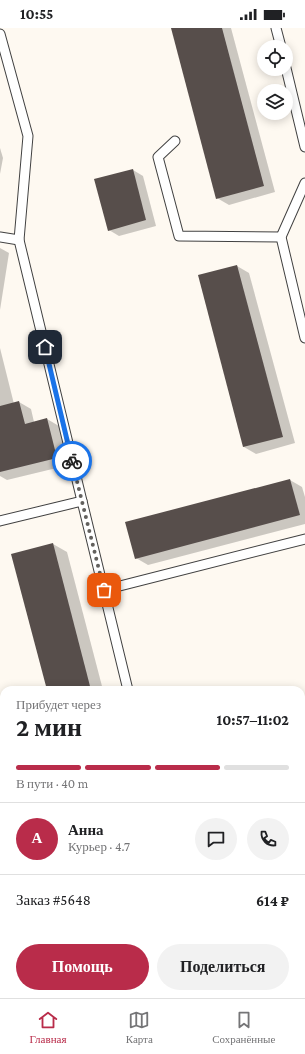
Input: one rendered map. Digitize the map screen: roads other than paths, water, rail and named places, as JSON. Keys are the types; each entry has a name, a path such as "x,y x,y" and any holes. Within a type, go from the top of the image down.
{"lane":[{"path":"276,28 279,40"},
{"path":"0,34 28,136 18,240 127,686"},
{"path":"288,76 305,147"},
{"path":"175,141 158,157 179,236 281,237"},
{"path":"305,183 281,237 305,338"},
{"path":"0,237 18,240"},
{"path":"0,521 82,501"},
{"path":"104,590 305,539"}]}
